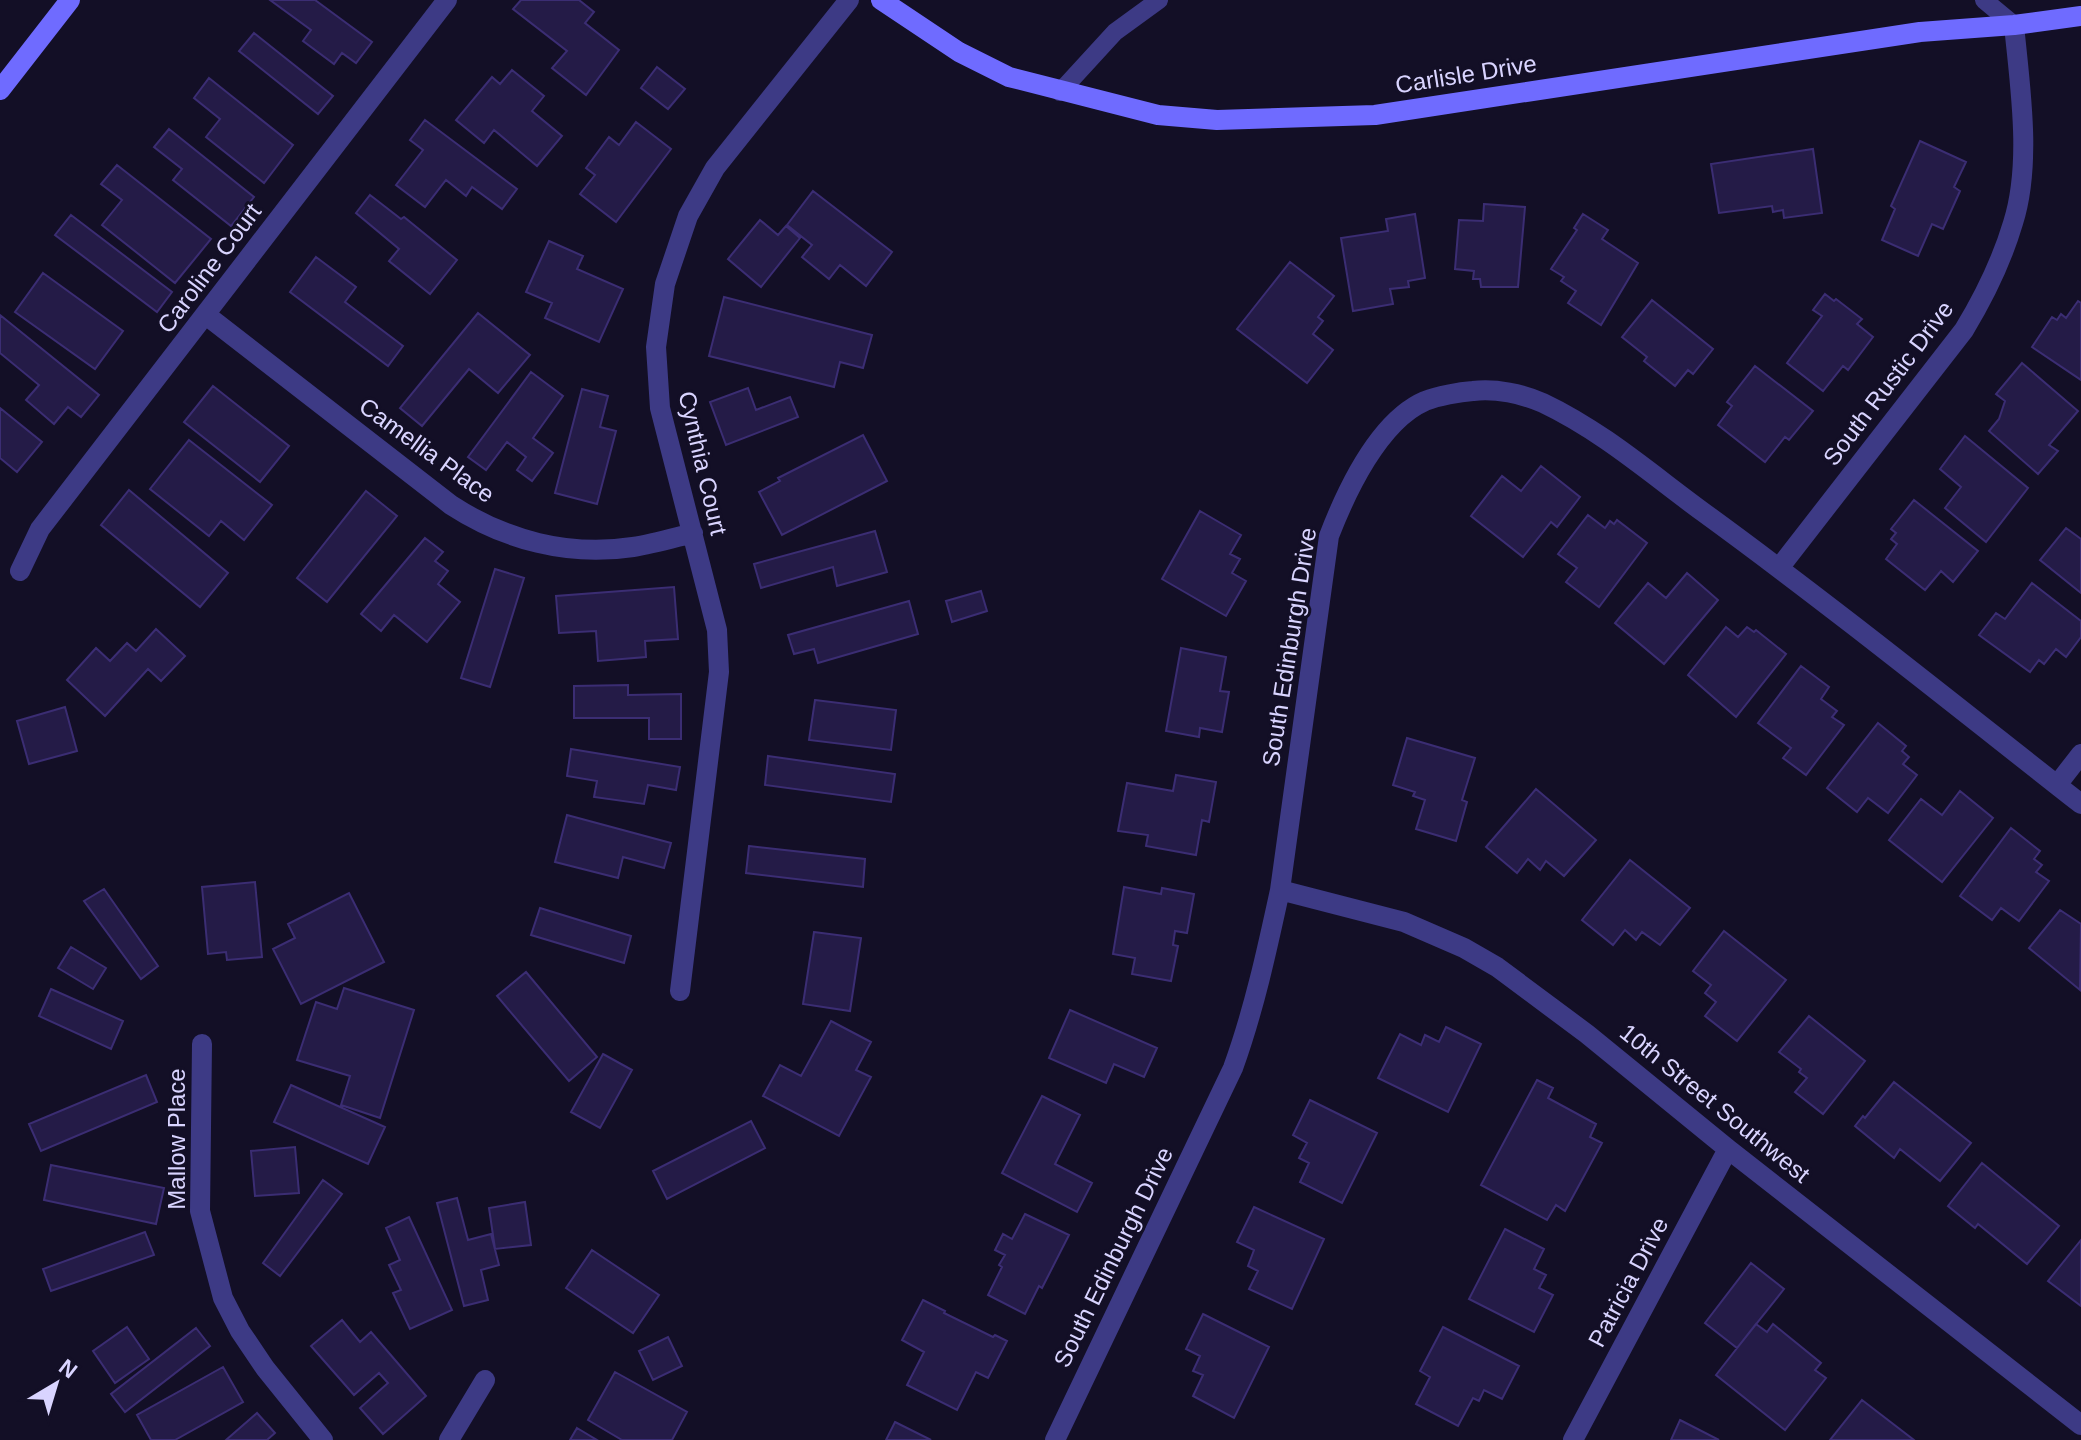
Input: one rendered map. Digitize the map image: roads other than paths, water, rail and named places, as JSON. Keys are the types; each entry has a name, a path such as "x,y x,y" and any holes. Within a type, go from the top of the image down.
{"street":[{"path":"0,90 70,0"},
{"name":"Caroline Court","path":"20,571 40,529 447,0"},
{"name":"Cynthia Court","path":"680,991 719,672 717,630 660,408 656,347 665,284 688,216 715,168 849,0"},
{"name":"Carlisle Drive","path":"881,0 910,21 1009,77 1158,115 1217,120 1375,115 1920,32 2081,16"},
{"name":"South Rustic Drive","path":"1779,568 1964,330 1982,299 2014,221 2020,180 2023,132 2014,25"},
{"name":"Camellia Place","path":"206,315 478,523 535,543 569,549 633,547 693,533"},
{"name":"South Edinburgh Drive","path":"1055,1440 1233,1068 1268,946 1280,890 1329,536 1341,503 1369,454 1395,425 1425,401 1474,390 1518,394 1593,430 1779,568 2081,804"},
{"path":"2057,785 2081,754"},
{"name":"10th Street Southwest","path":"1280,890 1404,922 1464,948 1497,967 1587,1034 1728,1149 2081,1425"},
{"name":"Mallow Place","path":"202,1044 200,1211 223,1298 240,1331 265,1368 323,1440"},
{"name":"Patricia Drive","path":"1573,1440 1728,1149"},
{"path":"449,1440 485,1380"}],"lane":[{"path":"1060,92 1115,32 1159,0"},
{"path":"1984,0 2014,25"}]}
